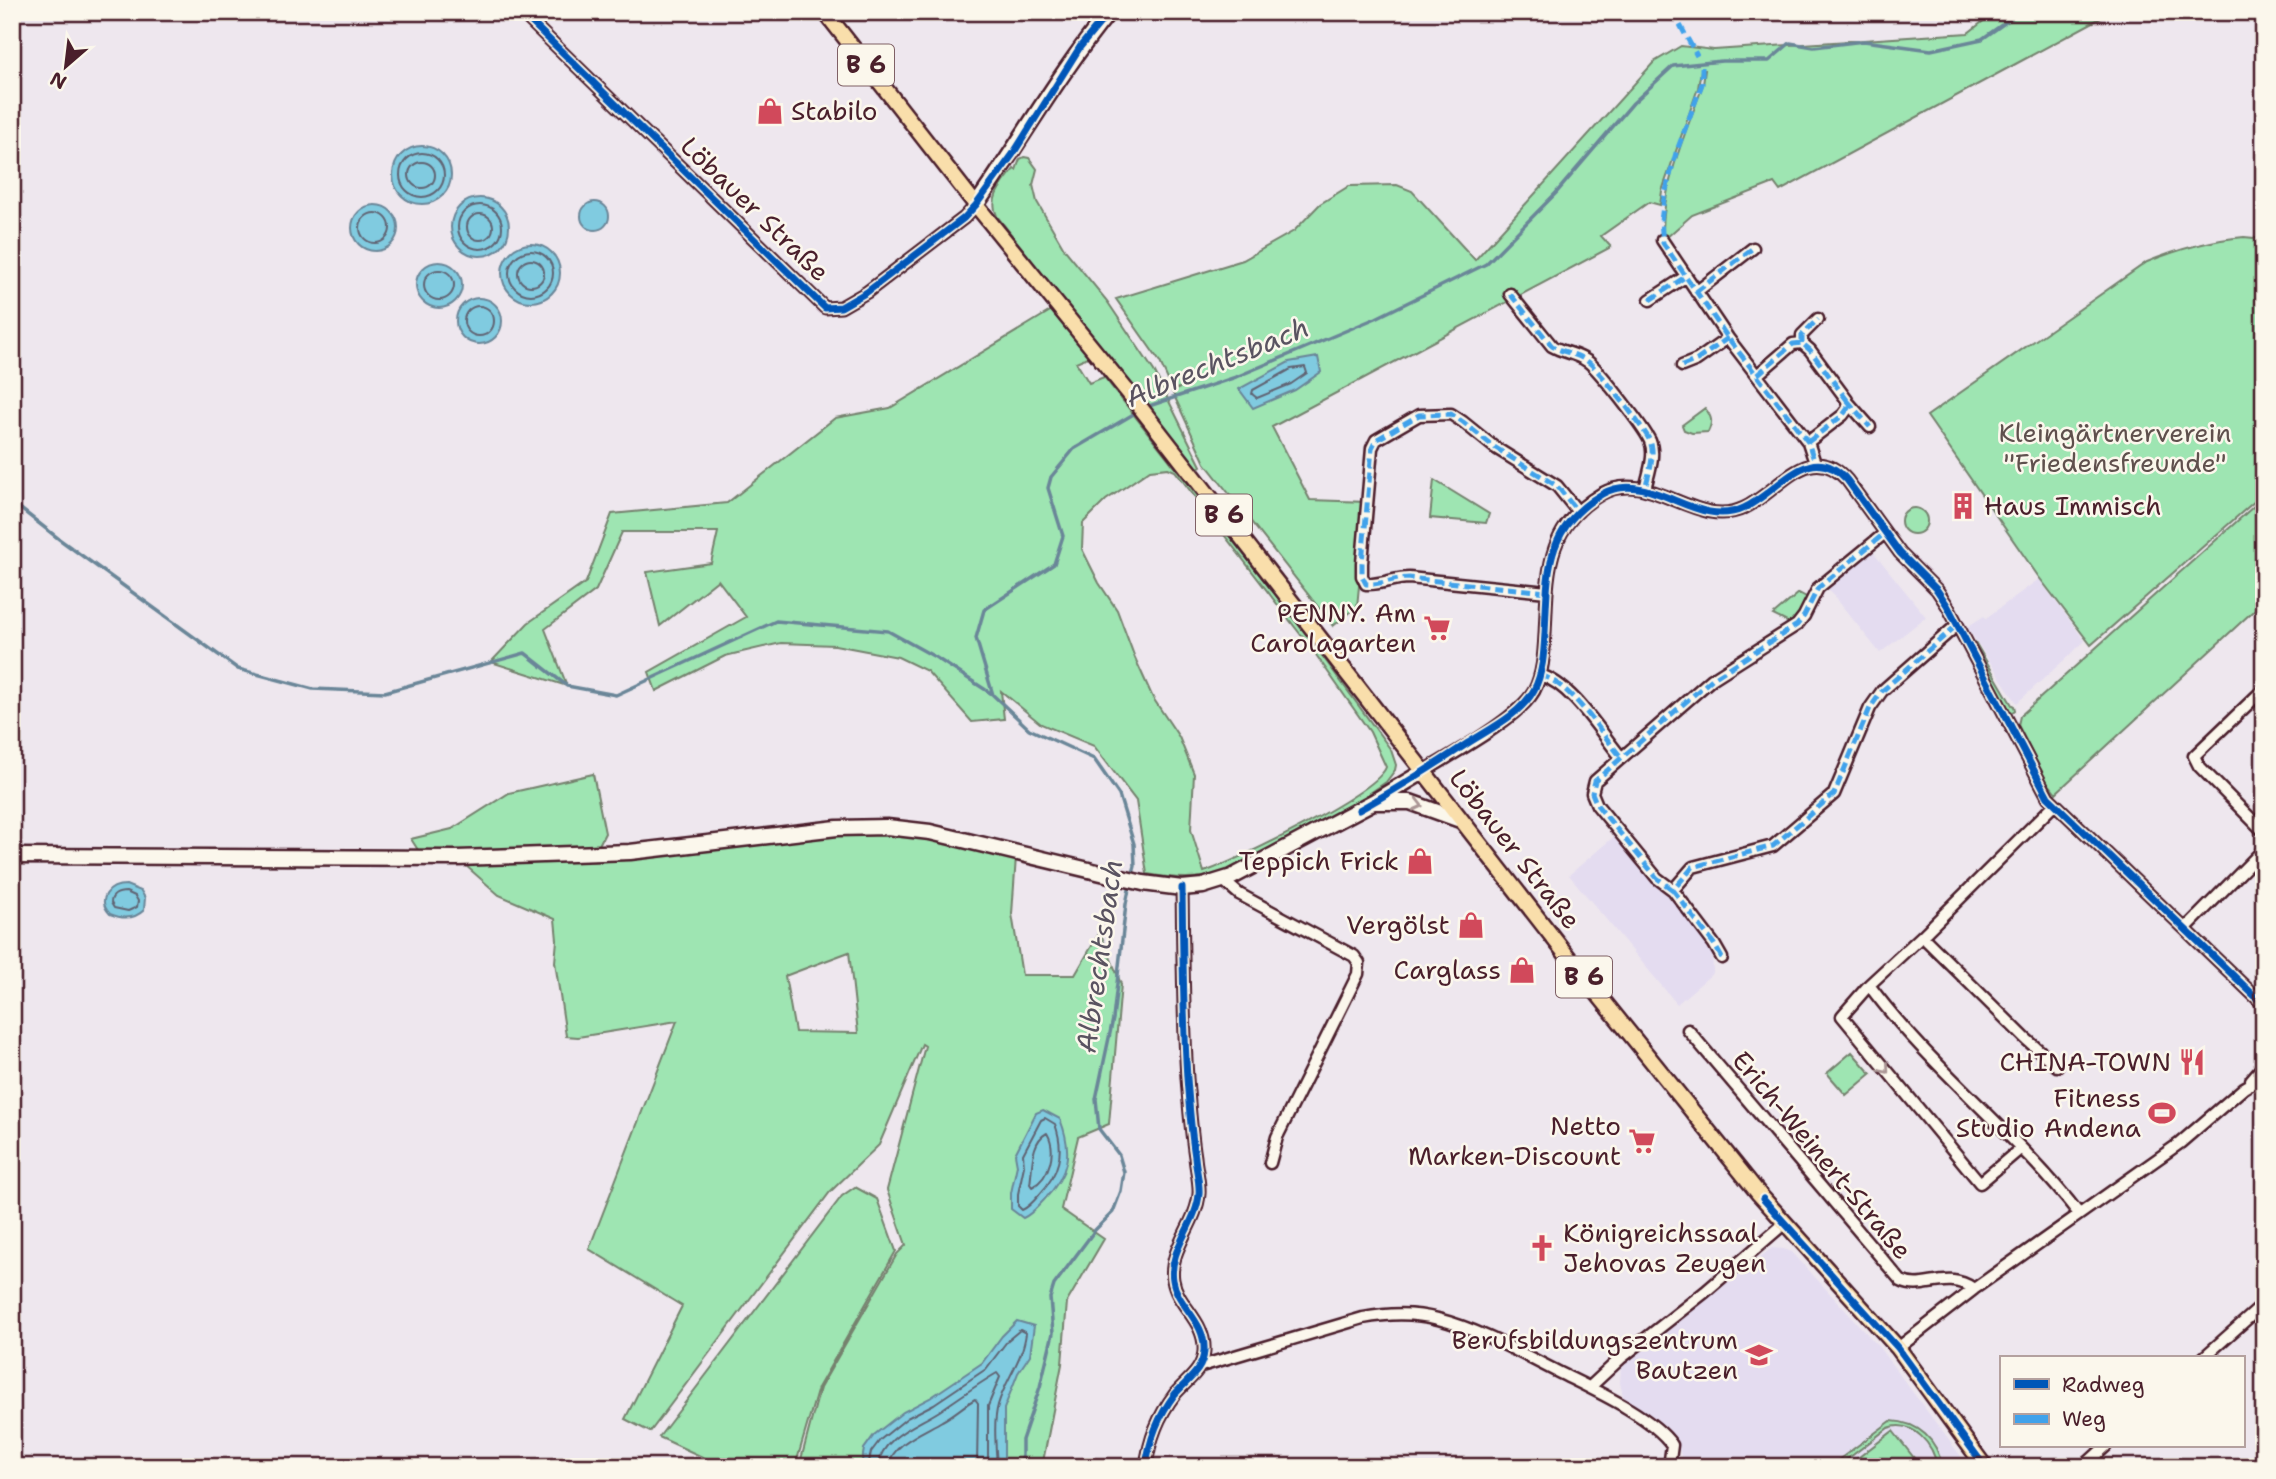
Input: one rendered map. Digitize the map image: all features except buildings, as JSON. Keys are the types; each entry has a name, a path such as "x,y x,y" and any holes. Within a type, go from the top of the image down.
{"main road":[{"name":"Löbauer Straße","path":"825,12 976,205 1136,402 1460,820 1719,1144 1785,1223 1898,1348"},
{"path":"976,205 1013,153 1080,47 1109,12"},
{"path":"12,856 485,858 630,852 837,828 887,827 930,832 1143,883 1182,888 1224,881 1373,802 1423,772"},
{"path":"1373,802 1410,802 1460,820"},
{"name":"B 6","path":"1898,1348 1985,1467"}],"street":[{"name":"Löbauer Straße","path":"521,12 825,308 841,307 867,292 964,218 976,205"},
{"path":"1662,240 1728,338 1808,442 1815,463"},
{"path":"1696,292 1753,248"},
{"path":"1650,300 1685,277"},
{"path":"1510,294 1552,346 1560,351 1570,351 1597,368 1650,442 1652,457 1645,489"},
{"path":"1802,343 1802,334 1818,319"},
{"path":"1682,366 1697,360 1728,338"},
{"path":"1757,375 1793,344 1802,343 1810,349 1870,427"},
{"path":"1808,442 1843,415 1848,408 1847,400"},
{"path":"1548,592 1409,578 1396,578 1377,585 1366,584 1362,576 1362,563 1372,447 1376,440 1419,415 1451,414 1494,447 1557,486 1578,512"},
{"path":"1423,772 1521,706 1534,690 1540,676 1552,555 1556,540 1578,512 1609,490 1628,487 1645,489 1700,509 1737,512 1757,502 1804,466 1815,463 1830,466 1839,470 1900,553 1937,590 2048,797 2264,1005"},
{"path":"1722,958 1673,890 1657,877 1594,799 1592,788 1620,757 1712,679 1797,625 1818,588 1885,533"},
{"path":"1673,890 1692,867 1773,846 1834,794 1870,708 1882,691 1957,625"},
{"path":"1540,676 1564,687 1620,757"},
{"path":"2264,689 2194,756 2199,766 2264,832"},
{"path":"2020,1149 1980,1183 1842,1016 1869,985 2055,804"},
{"path":"2185,929 2264,849"},
{"path":"1224,881 1239,894 1353,956 1359,963 1358,974 1278,1137 1270,1163"},
{"path":"1182,888 1186,1055 1199,1191 1194,1214 1177,1253 1173,1280 1203,1336 1201,1366"},
{"path":"1922,936 2057,1066"},
{"path":"1869,985 1888,1011 2053,1180 2079,1214"},
{"path":"2244,988 2264,1015"},
{"name":"Erich-Weinert-Straße","path":"1688,1030 1901,1280 1909,1285 1954,1279 1974,1289"},
{"path":"1898,1348 1974,1289 2180,1143 2244,1088 2264,1065"},
{"path":"2244,1088 2264,1076"},
{"path":"1590,1387 1621,1358 1705,1292 1785,1223"},
{"path":"2205,1356 2264,1304"},
{"path":"1146,1467 1148,1450 1158,1421 1175,1394 1201,1366 1363,1318 1391,1314 1411,1314 1441,1320 1483,1335 1590,1387 1665,1436 1672,1445 1669,1467"},
{"path":"2083,1467 2104,1448"}],"shaded area":[{"path":"1871,549 1926,617 1880,653 1826,586"},
{"path":"2039,579 2085,641 2017,703 1967,627 1984,616 1986,618"},
{"path":"1617,834 1712,948 1713,973 1677,1004 1569,875"},
{"name":"Berufsbildungszentrum Bautzen","path":"1772,1248 1792,1252 1878,1346 1969,1467 1677,1467 1682,1459 1677,1442 1669,1431 1624,1400 1620,1383 1621,1365"}],"green space":[{"path":"1995,12 2112,12 1780,191 1774,183 1692,215 1666,238 1663,236 1666,197 1676,159 1703,85 1705,70 1701,70 1698,88 1662,191 1660,205 1649,202 1601,236 1611,247 1272,427 1310,500 1367,502 1357,607 1333,626 1205,463 1172,391 1180,388 1172,389 1160,362 1116,299 1243,260 1294,231 1320,204 1349,186 1397,185 1412,191 1475,260 1654,62 1681,46 1714,50 1968,33"},
{"path":"1024,157 1029,158 1037,169 1033,185 1037,202 1065,250 1107,301 1154,371 1201,466 1195,470 997,216 994,203 998,191"},
{"name":"Kleingärtnerverein \"Friedensfreunde\"","path":"2244,237 2264,239 2264,493 2091,645 2038,576 1927,416 2147,262 2195,246"},
{"path":"1052,310 1090,356 1076,362 1089,383 1104,377 1304,631 1391,750 1395,770 1386,782 1354,804 1224,873 1186,878 1147,874 1136,801 1094,746 1041,724 1001,691 1004,719 972,722 927,671 898,657 835,645 781,643 725,656 656,691 649,672 746,617 718,580 660,626 647,572 711,563 718,532 622,532 596,590 545,629 567,686 491,662 528,623 586,582 612,514 727,503 835,418 890,408","holes":["1168,468 1175,471 1314,652 1370,732 1386,767 1377,779 1333,809 1245,855 1204,872 1191,830 1194,774 1179,737 1153,698 1117,610 1099,583 1082,549 1083,523 1106,500 1150,470"]},
{"path":"1705,408 1711,420 1708,432 1692,433 1684,430 1682,425"},
{"path":"1434,480 1489,514 1486,523 1430,518"},
{"path":"2264,497 2264,601 2056,793 2047,782 2018,725 2020,716"},
{"path":"1914,508 1923,512 1927,521 1923,530 1914,534 1905,530 1901,521 1905,512"},
{"path":"1799,593 1808,598 1804,610 1791,624 1773,615"},
{"path":"1975,642 2014,706 2015,710 2011,713 1972,643"},
{"path":"593,774 605,833 599,845 551,851 420,853 411,839 452,829 509,793"},
{"path":"871,830 923,835 1016,857 1012,914 1022,975 1075,975 1100,932 1121,984 1109,1124 1078,1137 1061,1209 1104,1239 1067,1302 1062,1364 1042,1467 799,1467 820,1388 897,1254 906,1245 887,1190 925,1046 922,1044 879,1145 830,1192 650,1432 625,1419 682,1306 589,1249 677,1021 578,1037 566,1036 555,962 555,919 499,895 465,865 608,861 748,842","holes":["849,952 858,1033 795,1032 785,976"]},
{"path":"1852,1052 1871,1074 1846,1095 1827,1073"},
{"path":"855,1187 877,1199 896,1251 818,1388 795,1467 724,1467 659,1437 842,1196"},
{"path":"1891,1421 1910,1425 1925,1434 1936,1449 1942,1467 1937,1467 1932,1450 1921,1436 1906,1427 1897,1426 1888,1428 1837,1467 1829,1467"},
{"path":"1893,1431 1921,1467 1846,1467"}],"water":[{"path":"422,146 433,148 446,159 451,175 449,186 438,199 422,204 411,202 398,191 393,175 395,164 406,151"},
{"path":"480,198 491,200 504,211 509,227 507,238 496,251 480,256 469,254 456,243 451,227 453,216 464,203"},
{"path":"595,202 605,206 609,216 605,226 595,230 585,226 581,216 585,206"},
{"path":"375,205 391,212 398,228 391,244 375,251 359,244 352,228 359,212"},
{"path":"531,244 542,246 555,257 560,273 558,284 547,297 531,302 520,300 507,289 502,273 504,262 515,249"},
{"path":"439,262 455,269 462,285 455,301 439,308 423,301 416,285 423,269"},
{"path":"479,298 495,305 502,321 495,337 479,344 463,337 456,321 463,305"},
{"path":"1318,357 1321,372 1295,390 1253,408 1239,389 1289,362"},
{"path":"126,885 141,891 145,898 144,910 128,918 110,914 104,903 106,894 114,887"},
{"path":"1043,1110 1060,1119 1066,1142 1066,1162 1059,1181 1034,1210 1023,1218 1011,1209 1011,1193 1017,1165 1015,1154 1036,1113"},
{"path":"1017,1321 1034,1326 1030,1355 1018,1373 1004,1409 1004,1467 861,1467 864,1449 874,1435 903,1412 930,1398 982,1363"}],"waterway":[{"path":"1689,15 1696,12"},
{"name":"Albrechtsbach","path":"1143,408 1236,377 1376,318 1486,264 1556,193 1633,103 1673,66 1722,61 1769,61 1790,43 1814,47 1864,41 1931,50 1982,39 2020,12"},
{"name":"Albrechtsbach","path":"1132,877 1135,866 1134,844 1119,795 1094,759 1029,729 993,695 976,638 984,610 1054,564 1063,536 1048,488 1051,477 1074,449 1137,412"},
{"path":"12,502 238,669 313,689 385,692 525,653 567,686 616,695 776,621 888,631 935,657 992,694"},
{"name":"Albrechtsbach","path":"1022,1467 1022,1440 1040,1387 1053,1333 1050,1298 1054,1285 1095,1230 1113,1212 1121,1191 1124,1172 1119,1155 1099,1129 1096,1099 1113,1019 1130,885"}],"marked path":[{"path":"1673,12 1697,56"},
{"path":"1702,67 1702,84 1676,153 1664,198 1661,221 1663,243 1728,338 1808,442 1815,463"},
{"path":"1696,292 1753,248"},
{"path":"1650,300 1685,277"},
{"path":"1510,294 1552,346 1583,358 1593,366 1639,424 1652,447 1645,489"},
{"path":"1802,343 1802,335 1818,319"},
{"path":"1682,366 1697,360 1728,338"},
{"path":"1757,375 1793,344 1802,343 1810,350 1847,400 1848,408 1808,442"},
{"path":"1847,400 1870,427"},
{"path":"1547,592 1409,578 1366,584 1362,576 1362,563 1372,448 1376,440 1419,415 1451,414 1494,447 1557,486 1578,512"},
{"path":"1673,890 1657,878 1597,805 1592,793 1595,781 1712,679 1797,625 1818,588 1885,533"},
{"path":"1722,958 1673,890 1693,867 1773,846 1834,794 1870,708 1882,691 1957,625"},
{"path":"1540,675 1552,680 1574,698 1621,757"}],"cycle path":[{"path":"521,12 825,308 841,307 867,292 964,218 1013,154 1080,47 1109,12"},
{"path":"1359,810 1495,726 1513,714 1528,699 1537,683 1542,662 1547,591 1553,554 1559,537 1583,507 1602,494 1620,488 1638,488 1708,512 1726,513 1744,508 1795,472 1820,464 1833,468 1847,480 1900,553 1937,590 2048,797 2264,1005"},
{"path":"1146,1467 1152,1438 1160,1419 1175,1394 1198,1370 1204,1351 1201,1331 1180,1298 1173,1280 1175,1258 1197,1205 1199,1189 1187,1078 1182,888"},
{"path":"1763,1199 1898,1348 1985,1467"}],"place":[{"name":"Stabilo","path":"770,111"},
{"name":"Haus Immisch","path":"1963,506"},
{"name":"PENNY. Am Carolagarten","path":"1437,628"},
{"name":"Teppich Frick","path":"1420,861"},
{"name":"Vergölst","path":"1471,925"},
{"name":"Carglass","path":"1522,970"},
{"name":"CHINA-TOWN","path":"2192,1062"},
{"name":"Fitness Studio Andena","path":"2162,1113"},
{"name":"Netto Marken-Discount","path":"1642,1141"},
{"name":"Königreichssaal Jehovas Zeugen","path":"1542,1248"},
{"name":"Berufsbildungszentrum Bautzen","path":"1759,1355"}]}
